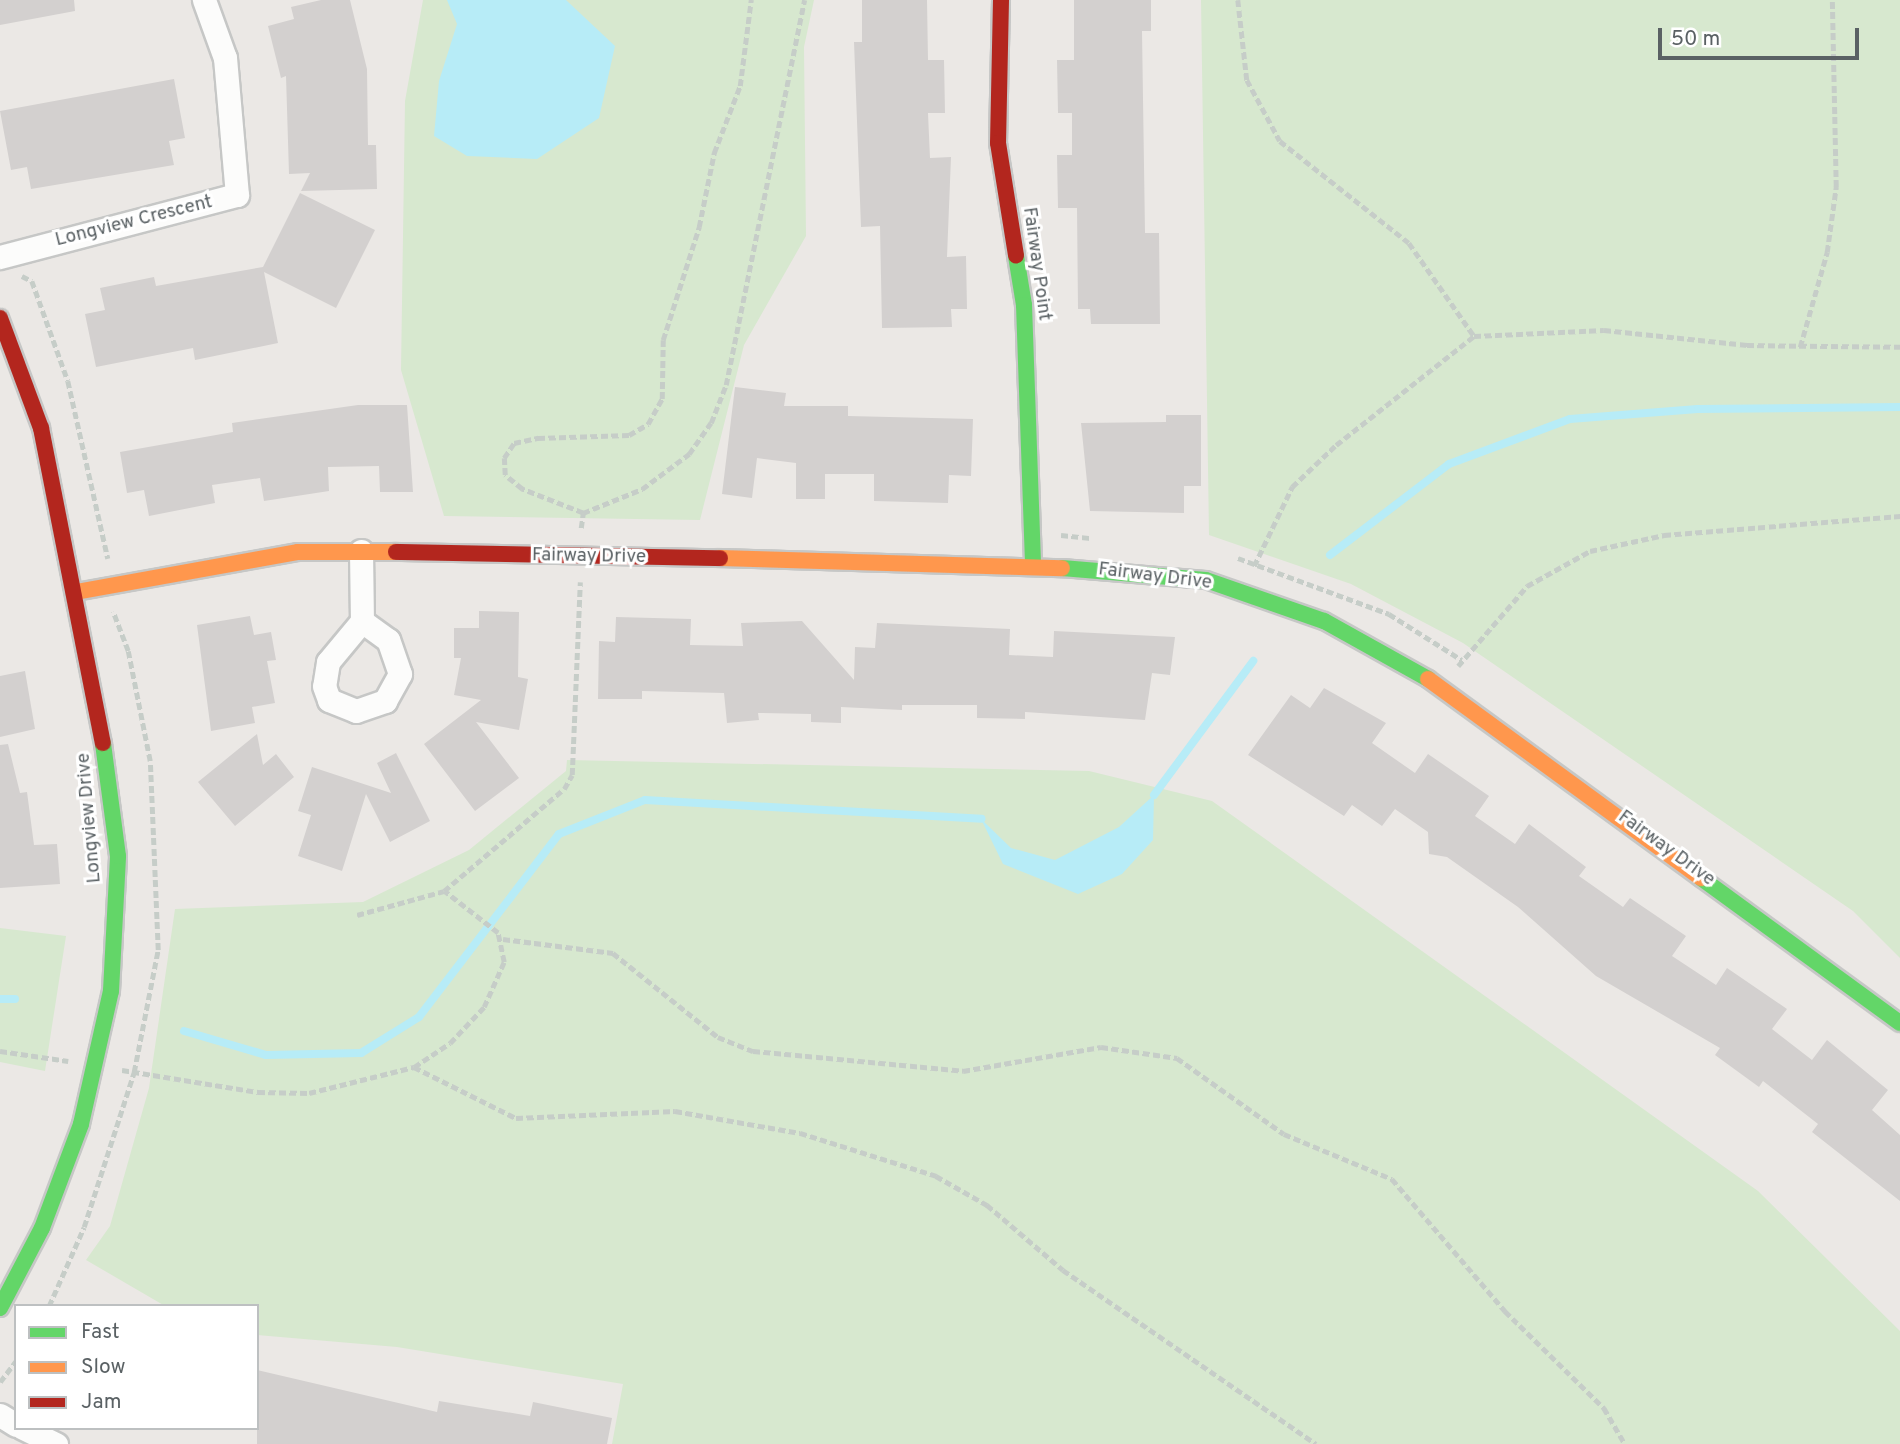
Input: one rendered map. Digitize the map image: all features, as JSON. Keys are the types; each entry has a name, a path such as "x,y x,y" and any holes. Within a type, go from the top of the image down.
{"street":[{"name":"Longview Crescent","path":"0,257 237,195 225,58 204,0"},
{"name":"Fairway Point","path":"1001,0 998,144 1024,305 1033,565"},
{"name":"Longview Drive","path":"0,318 41,428 76,592 112,786 118,856 111,991 96,1066 64,1175 0,1308"},
{"name":"Fairway Drive","path":"76,592 298,552 361,551 1033,565 1153,572 1243,591 1361,637 1444,687 1900,1023"},
{"path":"361,551 362,621"},
{"path":"27,1430 56,1444"}],"path":[{"path":"751,0 740,86 714,153 699,227 663,340 662,399 648,424 629,435 538,438 514,443 505,458 505,474 522,489 583,513 642,489 690,454 711,423 726,385 804,0"},
{"path":"1238,0 1248,80 1280,141 1409,243 1474,337"},
{"path":"1800,347 1827,252 1836,187 1832,0"},
{"path":"1243,591 1292,487 1336,444 1474,337 1604,330 1800,347 1900,346"},
{"path":"357,915 444,891 572,775 583,513"},
{"path":"1444,687 1527,586 1590,551 1664,535 1900,516"},
{"path":"0,1051 258,1092 309,1093 414,1067 450,1043 484,1007 504,962 503,939 498,933 444,891"},
{"path":"503,939 517,936 613,953 718,1037 753,1051 963,1071 1101,1047 1177,1058 1284,1134 1392,1179 1505,1311 1604,1408 1625,1444"},
{"path":"414,1067 516,1118 687,1113 800,1133 936,1176 987,1205 1063,1270 1316,1444"},
{"path":"0,1382 14,1363"}],"green space":[{"path":"423,0 814,0 804,47 806,236 744,345 700,520 444,516 401,370 405,101"},
{"path":"1201,0 1900,0 1900,958 1853,911 1463,643 1351,584 1209,535"},
{"path":"567,760 1089,771 1212,801 1758,1191 1900,1331 1900,1444 612,1444 623,1384 397,1347 259,1335 259,1304 162,1304 86,1260 110,1226 149,1088 175,909 363,902 469,850 566,771"},
{"path":"0,928 66,936 45,1071 0,1062"}],"water":[{"path":"447,0 566,0 615,46 599,118 537,159 467,156 434,136 439,81 457,24"},
{"path":"1154,795 1153,840 1122,874 1078,894 1003,864 981,819 1011,848 1055,860 1119,827"}],"building":[{"path":"0,0 74,0 75,11 0,25"},
{"path":"321,0 350,0 367,69 368,145 376,145 377,189 301,191 310,173 289,174 286,76 281,78 268,26 294,19 291,7"},
{"path":"862,0 927,0 928,60 944,60 945,113 928,113 930,158 951,157 947,257 966,256 967,309 951,309 952,327 882,328 880,226 861,227 854,42 862,42"},
{"path":"1074,0 1151,0 1151,31 1142,31 1145,233 1159,233 1160,324 1091,324 1090,309 1078,309 1077,208 1058,208 1057,155 1072,155 1072,113 1058,113 1057,60 1074,60"},
{"path":"174,79 185,138 169,141 174,165 31,189 27,167 11,170 0,111"},
{"path":"300,193 375,230 336,308 264,272 278,343 195,360 193,348 96,367 85,314 105,310 100,288 154,277 156,286 263,267"},
{"path":"735,387 786,393 784,406 848,406 848,416 973,419 971,476 949,475 948,503 874,501 874,474 825,474 825,499 796,499 796,463 757,458 752,498 722,494"},
{"path":"358,405 407,405 413,492 380,492 379,466 328,467 329,491 264,501 260,478 212,485 215,503 149,516 144,490 127,493 120,452 233,432 232,423"},
{"path":"1166,415 1201,415 1201,486 1184,486 1184,513 1090,511 1081,423 1166,422"},
{"path":"479,611 519,612 518,677 528,679 519,730 476,722 519,778 475,811 424,744 481,700 454,695 461,658 454,658 454,628 479,628"},
{"path":"250,616 254,635 271,632 276,660 267,661 275,703 252,707 255,723 211,731 197,625"},
{"path":"616,617 691,619 690,645 743,646 741,623 802,621 854,680 855,647 875,648 877,623 1010,629 1009,655 1053,657 1054,631 1175,637 1170,675 1152,673 1145,720 1025,712 1025,719 977,718 977,705 902,705 902,710 841,707 841,723 811,722 811,714 758,713 759,720 727,723 724,693 642,691 642,699 598,699 599,641 615,642"},
{"path":"25,671 35,729 0,737 0,676"},
{"path":"1324,688 1386,723 1372,743 1415,773 1428,754 1489,796 1475,816 1515,844 1529,824 1586,867 1579,876 1623,907 1630,898 1686,936 1672,956 1716,985 1727,968 1787,1009 1772,1029 1812,1060 1827,1040 1888,1090 1872,1110 1900,1135 1900,1201 1812,1132 1818,1124 1763,1081 1759,1087 1715,1055 1720,1048 1596,976 1518,907 1447,857 1429,854 1428,832 1395,809 1382,826 1352,805 1344,816 1248,755 1291,695 1310,708"},
{"path":"257,734 263,765 276,754 294,777 235,826 198,782"},
{"path":"8,744 20,793 27,792 34,845 57,844 60,884 0,888 0,745"},
{"path":"396,753 430,821 390,842 366,794 342,871 298,856 311,815 298,811 312,767 391,793 377,763"},
{"path":"259,1370 437,1412 439,1401 530,1416 533,1402 612,1418 607,1444 257,1444"}],"waterway":[{"path":"1330,555 1449,464 1570,419 1698,409 1900,407"},
{"path":"1154,795 1253,661"},
{"path":"184,1031 266,1055 361,1053 419,1017 559,834 645,800 981,819"},
{"path":"0,999 15,999"}],"traffic: fast":[{"path":"1016,256 1024,305 1033,565"},
{"path":"1062,568 1206,580 1324,621 1428,679"},
{"path":"0,1308 42,1228 81,1124 111,991 118,856 103,743"},
{"path":"1701,878 1900,1023"}],"traffic: slow":[{"path":"76,592 298,552 396,552"},
{"path":"720,558 1062,568"},
{"path":"1428,679 1701,878"}],"traffic: jam":[{"path":"1001,0 998,143 1016,256"},
{"path":"0,318 41,428 103,743"},
{"path":"396,552 720,558"}]}
